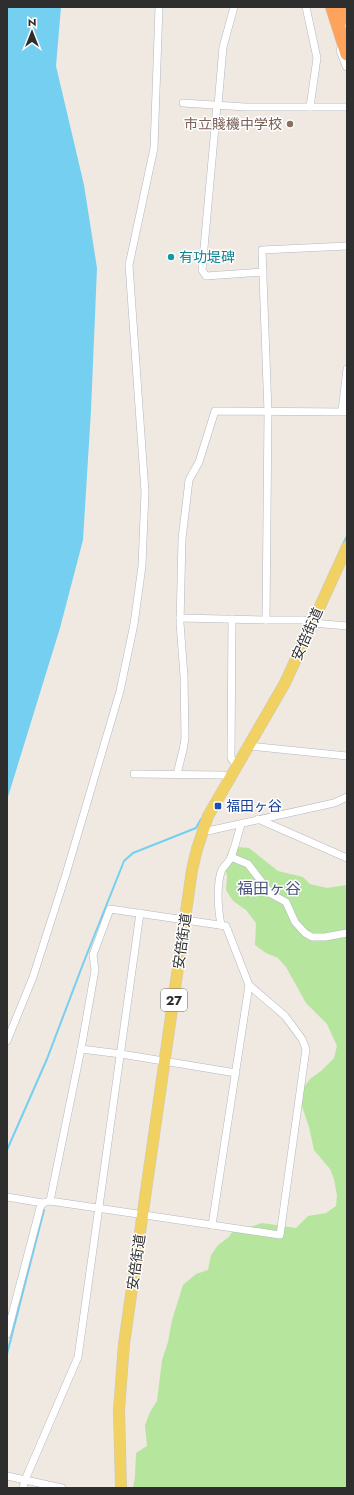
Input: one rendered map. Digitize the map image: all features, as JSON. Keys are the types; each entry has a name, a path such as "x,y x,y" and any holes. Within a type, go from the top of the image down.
{"highway":[{"path":"332,7 347,54"},
{"path":"344,7 347,18"}],"main road":[{"name":"安倍街道","path":"120,1488 119,1410 124,1344 192,870 197,849 208,816 285,683 347,547"}],"street":[{"path":"7,1041 33,977 66,874 120,691 134,624 142,566 145,492 129,265 154,148 160,7"},
{"path":"234,7 223,47 202,270 206,276 263,272"},
{"path":"306,7 317,58 310,108"},
{"path":"326,7 347,66"},
{"path":"184,103 245,107 347,107"},
{"path":"266,620 268,412 262,250 347,246"},
{"path":"176,774 183,750 184,738 184,676 180,618 182,539 189,480 199,462 215,411 344,412 347,369"},
{"path":"180,618 304,620 313,623 347,626"},
{"path":"232,619 231,758 237,766"},
{"path":"249,746 347,756"},
{"path":"134,774 223,774 230,778"},
{"path":"203,832 334,803 347,798"},
{"path":"258,819 347,858"},
{"path":"221,925 218,906 219,879 221,870 228,863 231,857 241,824"},
{"path":"231,857 248,864 271,894 286,902 295,922 305,933 312,937 325,937 347,933"},
{"path":"7,1197 46,1202 99,1207 280,1235 306,1049 302,1039 285,1016 249,985 226,926 110,909 93,955 95,970 81,1049 46,1202 40,1208 7,1334"},
{"path":"23,1488 25,1480 78,1357 140,914"},
{"path":"212,1225 249,985"},
{"path":"81,1049 236,1073"},
{"path":"7,1476 62,1488"}],"green space":[{"path":"237,847 249,848 278,871 303,877 310,884 327,888 347,885 347,1488 133,1488 136,1453 147,1446 145,1425 150,1412 157,1401 162,1360 183,1285 196,1274 208,1270 211,1255 218,1245 229,1237 234,1229 247,1228 262,1223 296,1228 308,1216 326,1213 336,1206 337,1196 334,1179 330,1169 314,1150 309,1127 301,1103 303,1088 310,1079 321,1071 334,1058 337,1046 327,1024 306,1003 286,967 278,958 266,953 255,945 256,923 246,910 233,901 226,890 227,876 225,868 228,852"}],"water":[{"path":"7,7 61,7 56,66 84,185 97,268 91,410 83,540 60,628 7,800"}],"waterway":[{"path":"343,544 347,536"},
{"path":"7,1150 47,1059 124,861 133,853 196,828 201,819"},
{"path":"7,1354 44,1210"}],"place":[{"name":"市立賤機中学校","path":"290,124"},
{"name":"有功堤碑","path":"171,257"},
{"name":"福田ヶ谷","path":"218,806"}],"district":[{"name":"福田ヶ谷","path":"269,888"}]}
